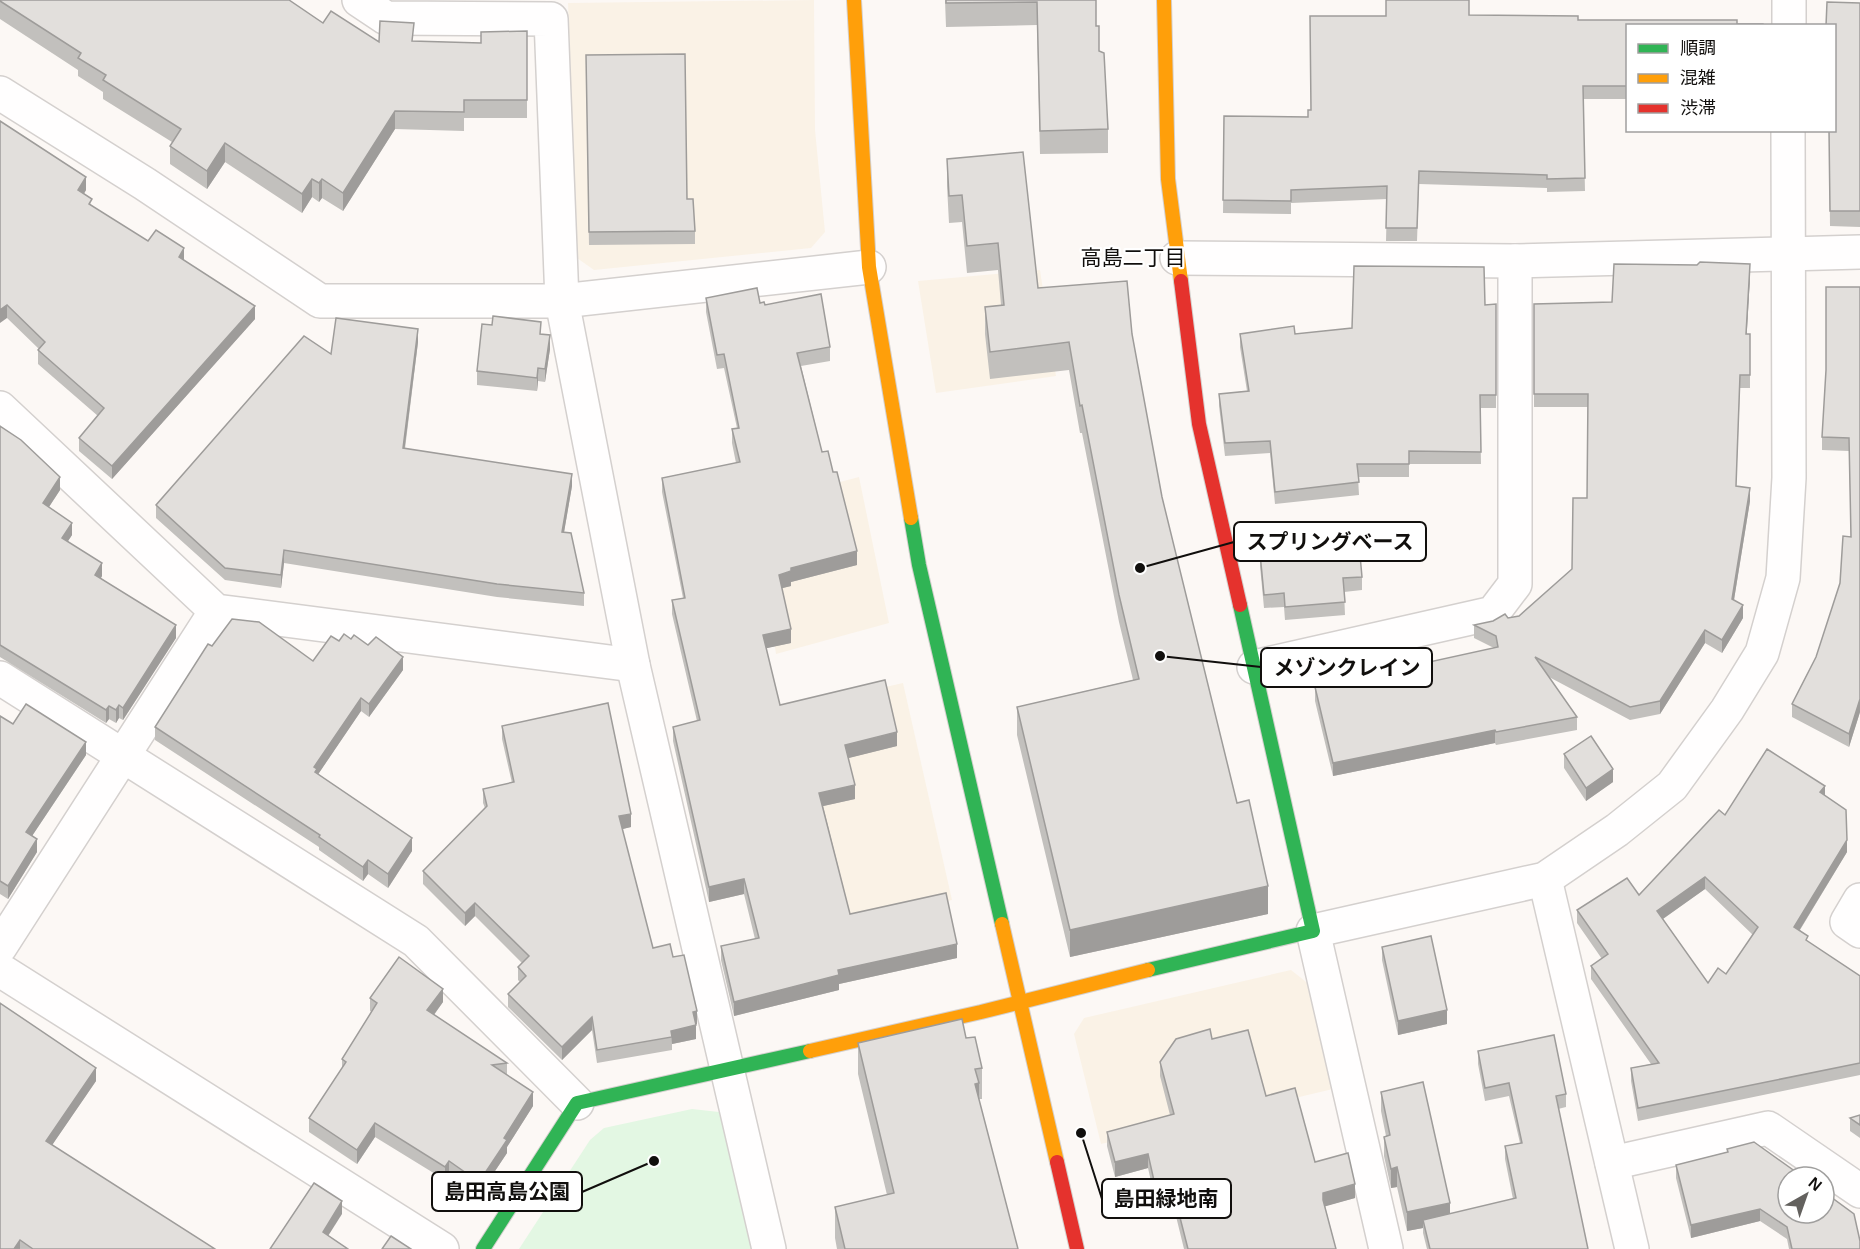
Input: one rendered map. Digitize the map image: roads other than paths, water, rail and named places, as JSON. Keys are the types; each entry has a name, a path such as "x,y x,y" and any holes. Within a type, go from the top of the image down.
{"street":[{"path":"359,0 386,18 551,19 562,302 633,665 769,1249"},
{"path":"854,0 869,267 919,565 1077,1249"},
{"path":"1164,0 1168,178 1199,424 1386,1249"},
{"path":"1789,0 1789,24"},
{"path":"0,93 145,184 320,301 562,302 869,267"},
{"path":"483,1249 578,1103 981,1012 1021,1000 1313,930 1545,879 1617,830 1672,786 1727,710 1762,653 1784,567 1789,478 1788,132"},
{"path":"1177,258 1515,261 1860,252"},
{"path":"1254,667 1493,613 1515,584 1515,261"},
{"path":"0,408 216,611 633,665"},
{"path":"0,947 216,611"},
{"path":"0,678 416,941 578,1103"},
{"path":"1545,879 1632,1249"},
{"path":"1860,900 1847,922 1860,931"},
{"path":"0,970 442,1249"},
{"path":"1612,1163 1768,1128 1860,1191"}],"place":[{"name":"スプリングベース","path":"1140,568"},
{"name":"メゾンクレイン","path":"1160,656"},
{"name":"島田緑地南","path":"1081,1133"},
{"name":"島田高島公園","path":"654,1161"}],"district":[{"name":"高島二丁目","path":"1133,258"}]}
